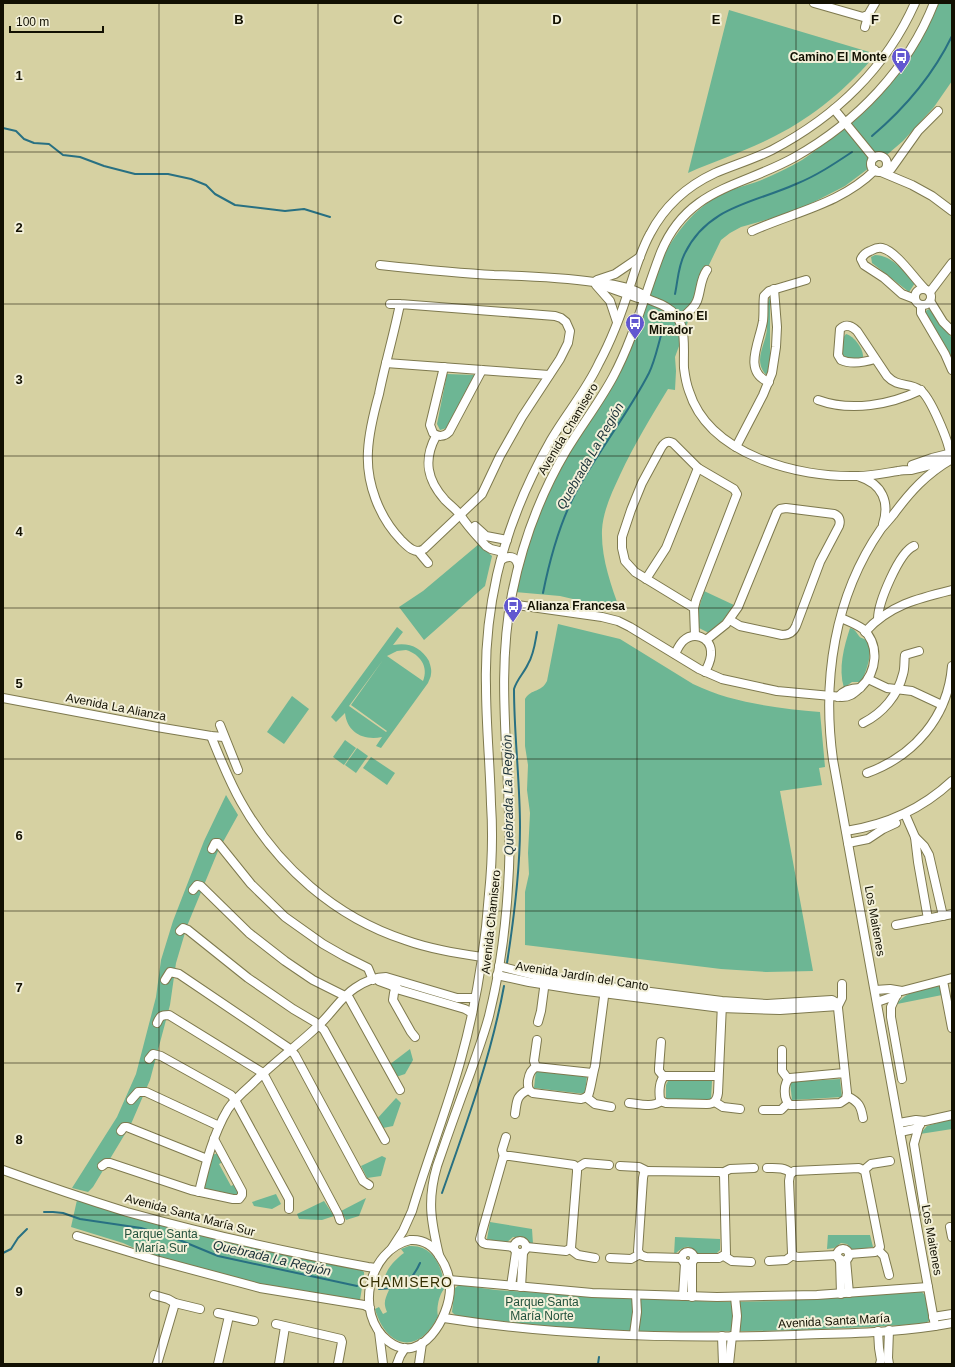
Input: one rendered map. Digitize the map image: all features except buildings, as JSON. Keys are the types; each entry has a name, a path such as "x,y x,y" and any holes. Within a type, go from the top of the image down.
{"street":[{"path":"814,3 861,17 870,13 875,3"},
{"name":"Avenida Chamisero","path":"392,1248 410,1217 452,1090 465,1043 475,998 488,913 492,845 492,808 486,697 487,649 493,596 502,556 521,501 537,466 562,422 595,372 617,322 644,246 656,222 683,193 708,177 778,146 810,127 834,109 857,89 875,69 897,38 915,3"},
{"name":"Avenida Chamisero","path":"439,1255 431,1212 432,1185 437,1166 489,1018 498,975 506,910 509,868 509,810 504,673 506,633 518,565 534,518 545,492 567,450 614,374 627,347 658,260 667,240 680,221 696,205 723,188 767,172 797,156 846,123 877,94 897,70 915,43 934,3"},
{"path":"866,16 866,27"},
{"path":"834,109 874,158"},
{"path":"752,231 828,202 848,192 878,171 885,169 918,131 938,112"},
{"path":"874,158 882,157 901,179"},
{"path":"874,158 872,165 878,171 901,179 932,196 952,211"},
{"path":"930,301 925,305 902,294 864,265 861,259 862,256 875,248 882,248 903,264 927,290 931,296 930,301 940,317 952,331"},
{"path":"592,281 606,278 615,274 640,258"},
{"path":"952,262 927,290 917,290 915,295 921,313 945,354 952,370"},
{"path":"380,265 592,281 613,284 628,292 640,293 645,298 666,307 673,312 679,320 684,335 685,375 692,400 700,415 710,427 734,445 763,459 786,467 826,475 859,476 881,474 900,470 911,470 951,457 941,426 927,397 921,390 914,387 898,385 889,379 855,329 850,326 840,329 838,355 842,360 848,363 858,363 875,359"},
{"path":"679,320 695,306 702,278 707,270"},
{"path":"769,382 762,379 758,374 754,358 763,323 764,296 767,292 774,289 806,280"},
{"path":"592,281 610,301 617,322"},
{"path":"734,445 751,418 769,382 773,368 777,337 774,289"},
{"path":"390,304 546,315 561,318 566,322 570,331 563,353 515,429 484,491 424,549 418,551"},
{"path":"400,304 369,436 369,475 376,499 387,521 402,541 411,549 418,551 428,563"},
{"path":"386,363 550,375"},
{"path":"444,367 430,425 432,432 436,436 442,436 448,432 482,370"},
{"path":"898,385 900,389 899,398"},
{"path":"818,400 833,405 852,406 874,404 899,398 921,390"},
{"path":"941,426 952,437"},
{"path":"436,436 430,452 428,464 434,485 441,496 460,515 486,546 502,556 513,557 518,565"},
{"path":"694,608 635,572 628,565 622,548 624,530 642,483 661,448 666,442 673,443 698,468 734,489 737,494 698,594 694,608 695,636"},
{"name":"Los Maitenes","path":"935,1326 831,746 829,697 831,663 840,618 855,577 882,528 916,486 951,457"},
{"path":"646,579 666,548 698,468"},
{"name":"Los Maitenes","path":"859,476 874,484 883,496 886,510 882,528"},
{"path":"706,640 730,620 740,603 777,512 780,509 786,508 834,514 839,517 840,524 822,558 796,626 792,632 782,635 740,626 730,620"},
{"path":"460,515 468,519 484,535 507,540"},
{"path":"878,618 879,610 891,578 906,552 914,546"},
{"path":"866,632 878,618 896,608 914,600 952,590"},
{"path":"510,604 602,617 613,620 630,627 704,672 722,679 758,688 829,697 838,697 842,692 848,689 860,688 873,670 875,656 871,641 866,632 856,624 840,618"},
{"path":"674,654 682,642 688,638 695,636 701,637 706,640 710,647 711,653 709,663 704,672"},
{"path":"863,723 880,712 889,703 898,689 904,672 905,655 919,651"},
{"path":"867,773 892,762 913,746 927,731 942,705 948,688 952,666"},
{"path":"868,678 887,688 912,691 942,705"},
{"name":"Avenida La Alianza","path":"3,698 211,736 224,737"},
{"path":"220,726 238,770"},
{"path":"211,736 232,786 254,824 279,856 310,887 346,913 382,932 431,948 482,957"},
{"path":"848,844 868,839 906,816 952,781"},
{"path":"846,831 872,826 906,816 932,804 952,788"},
{"path":"906,816 915,837 928,919"},
{"path":"915,837 924,846 929,855 943,916"},
{"path":"212,849 215,843 218,843 247,881 285,917 323,944 368,968 375,979"},
{"path":"194,890 197,885 201,886 249,932 280,958 313,980 346,996 352,1002 400,1090"},
{"path":"896,925 952,914"},
{"path":"180,931 183,928 188,930 248,978 319,1025 324,1030 385,1140"},
{"name":"Avenida Jardín del Canto","path":"499,966 545,981"},
{"path":"165,980 170,972 179,974 290,1050 295,1055 364,1181 370,1185"},
{"name":"Avenida Jardín del Canto","path":"498,975 722,1005 780,1007 828,999 835,1001 838,1006"},
{"path":"199,1192 207,1159 219,1126 235,1100 263,1073 319,1025 346,996 360,984 382,977 396,984 457,998 475,998"},
{"path":"877,1002 952,978"},
{"path":"538,1022 545,981"},
{"path":"943,981 952,1028"},
{"path":"396,984 400,990 472,1013"},
{"path":"396,984 394,1000 415,1037"},
{"path":"788,1103 796,1105 840,1103 845,1101 847,1096 838,1006 842,998 842,984"},
{"path":"875,990 890,989 899,994"},
{"path":"586,1098 589,1093 592,1073 595,1066 605,990"},
{"path":"899,994 891,1007 891,1017 902,1078"},
{"path":"715,1102 717,1096 722,1005"},
{"path":"157,1023 162,1015 169,1015 263,1073 340,1220"},
{"path":"536,1066 534,1061 537,1040"},
{"path":"660,1042 659,1070 664,1077"},
{"path":"465,1043 471,1049 478,1049"},
{"path":"782,1050 782,1072 788,1080"},
{"path":"150,1060 153,1054 160,1056 231,1095 289,1199 289,1209"},
{"path":"536,1066 592,1073"},
{"path":"528,1090 528,1083 532,1070 536,1066"},
{"path":"788,1103 786,1099 785,1085 792,1077 844,1072"},
{"path":"661,1101 660,1088 661,1081 664,1077 670,1075 718,1076"},
{"path":"528,1090 533,1093 581,1099 586,1098 595,1104 611,1107"},
{"path":"515,1114 518,1098 521,1094 528,1090"},
{"path":"131,1100 138,1092 146,1092 219,1126"},
{"path":"847,1096 861,1107 863,1118"},
{"path":"661,1101 666,1103 700,1104 710,1104 715,1102"},
{"path":"629,1103 652,1105 658,1104 661,1101"},
{"path":"715,1102 723,1107 740,1109"},
{"path":"763,1110 780,1110 788,1103"},
{"path":"900,1132 914,1129 922,1124 952,1115"},
{"path":"898,1122 916,1120 922,1124"},
{"path":"922,1124 914,1138 914,1144 925,1212"},
{"path":"121,1131 124,1127 127,1127 207,1159"},
{"path":"506,1136 502,1150 504,1157 480,1240 482,1243 520,1250 570,1250 578,1255 595,1258"},
{"path":"102,1166 106,1163 110,1163 199,1192 234,1200 239,1199 242,1195 241,1190 214,1139"},
{"path":"504,1157 510,1156 572,1165 576,1168"},
{"path":"864,1170 871,1164 890,1161"},
{"path":"576,1168 585,1163 609,1165"},
{"path":"620,1166 639,1167 647,1171 722,1173 730,1169 754,1168"},
{"path":"570,1250 572,1245 576,1168"},
{"path":"767,1168 784,1168 791,1173"},
{"path":"791,1173 798,1170 838,1170 859,1168 864,1170 867,1176 880,1245 878,1250"},
{"name":"Avenida Santa María Sur","path":"3,1170 114,1208 187,1228 277,1250 376,1268"},
{"path":"647,1171 644,1173 643,1178 637,1249 640,1254 646,1257 688,1261 724,1256"},
{"path":"722,1173 724,1178 726,1248 724,1256"},
{"path":"791,1173 789,1181 791,1251 793,1254 798,1257 843,1257 878,1250"},
{"path":"950,1227 952,1237"},
{"path":"77,1236 156,1260 260,1288 364,1305 370,1308"},
{"path":"378,1329 390,1342 397,1346 405,1348 413,1347 422,1343 436,1330 444,1318 449,1297 449,1280 446,1268 439,1255 428,1244 419,1240 404,1242 392,1248 376,1268 370,1289 370,1308 378,1329 383,1364"},
{"path":"511,1286 520,1250"},
{"path":"520,1250 520,1287"},
{"path":"878,1250 884,1256 889,1275"},
{"path":"610,1258 631,1259 640,1254"},
{"path":"769,1261 786,1260 793,1254"},
{"path":"724,1256 732,1261 751,1262"},
{"path":"843,1257 845,1294"},
{"path":"683,1296 688,1261"},
{"path":"688,1261 692,1297"},
{"path":"449,1280 576,1292 692,1297 845,1294 928,1287"},
{"path":"154,1295 168,1299 175,1303 200,1309"},
{"path":"634,1334 637,1312 636,1295"},
{"path":"729,1364 737,1316 735,1297"},
{"path":"157,1364 175,1303"},
{"path":"218,1313 254,1321"},
{"path":"933,1317 952,1314"},
{"path":"218,1364 229,1316"},
{"name":"Avenida Santa María","path":"444,1318 509,1327 583,1332 722,1336 878,1331 952,1323"},
{"path":"276,1324 341,1339 342,1342 338,1364"},
{"path":"279,1364 285,1327"},
{"path":"889,1330 889,1364"},
{"path":"878,1331 881,1360 880,1364"},
{"path":"722,1336 723,1364"},
{"path":"418,1364 422,1343"},
{"path":"397,1364 405,1348"}],"green space":[{"path":"939,3 952,3 952,81 934,107 903,141 845,186 808,205 776,217 741,227 721,240 708,267 675,357 675,390 668,389 649,421 625,464 606,509 602,530 603,551 610,581 620,610 560,596 515,592 532,533 547,495 576,441 604,400 663,257 675,237 689,219 716,197 739,187 765,179 802,160 858,118 883,93 905,65 932,19"},
{"path":"729,10 876,54 854,78 830,100 803,120 743,151 688,173"},
{"path":"875,255 892,261 915,283 909,292 872,263 871,257"},
{"path":"770,297 770,368 766,375 760,363 760,357 767,327 767,309"},
{"path":"929,309 952,338 952,363 924,312"},
{"path":"846,334 858,343 863,354 863,358 852,359 843,356 842,339"},
{"path":"447,374 475,375 447,428 440,430 437,424"},
{"path":"479,544 492,556 485,586 424,640 399,607 423,591"},
{"path":"704,591 734,605 718,627 709,633 699,628 699,608"},
{"path":"558,624 620,639 693,684 723,696 755,704 820,712 825,767 819,768 822,785 780,791 813,971 766,972 721,969 525,945 525,892 529,874 528,853 530,813 527,790 528,765 525,746 525,699 531,693 545,685 547,681"},
{"path":"397,627 403,632 393,645 409,645 418,649 426,656 431,667 431,676 428,683 381,748 376,746 382,737 368,738 357,734 346,720 345,713 336,722 331,717","holes":["406,650 411,652 422,662 425,671 423,681 387,656 397,651","383,660 351,705 387,731 386,732 349,706"]},
{"path":"850,628 867,641 870,650 867,668 861,682 852,682 844,688 842,680 842,665 844,650"},
{"path":"292,696 309,709 284,744 267,732"},
{"path":"345,740 356,748 344,765 333,757"},
{"path":"357,748 368,756 356,773 345,765"},
{"path":"371,757 395,773 387,785 363,768"},
{"path":"226,795 238,815 218,851 187,926 176,963 170,1005 150,1080 131,1124 93,1187 88,1192 72,1188 117,1117 136,1074 156,997 161,960 173,921 204,841"},
{"path":"938,986 940,987 942,995 897,1004 901,999 910,993"},
{"path":"410,1049 413,1060 405,1074 396,1077 389,1065"},
{"path":"536,1070 587,1076 585,1094 534,1088"},
{"path":"840,1079 842,1097 792,1100 790,1082"},
{"path":"668,1081 712,1081 711,1099 666,1099 666,1085"},
{"path":"396,1098 401,1103 393,1126 383,1128 376,1120"},
{"path":"952,1119 952,1129 920,1134 927,1126"},
{"path":"218,1154 223,1162 219,1164 231,1186 235,1184 239,1191 238,1195 236,1196 205,1190 204,1185 212,1155"},
{"path":"382,1156 386,1158 381,1176 367,1178 361,1166"},
{"path":"276,1194 281,1204 272,1209 254,1206 252,1202"},
{"path":"366,1198 359,1216 346,1220 341,1211"},
{"name":"Parque Santa María Sur","path":"77,1200 239,1245 361,1270 364,1272 364,1275 360,1300 357,1302 261,1284 154,1257 123,1243 71,1227"},
{"path":"324,1201 334,1216 322,1220 299,1219 297,1214"},
{"path":"490,1222 532,1229 533,1244 530,1245 520,1237 513,1237 506,1243 487,1239"},
{"path":"828,1235 870,1235 873,1247 853,1250 847,1244 841,1243 834,1248 827,1249"},
{"path":"675,1237 720,1239 720,1250 716,1254 697,1254 691,1248 686,1247 674,1255"},
{"path":"409,1246 417,1246 425,1249 436,1259 442,1273 444,1289 438,1302 438,1316 430,1329 422,1337 413,1342 404,1342 395,1339 387,1332 380,1322 375,1309 379,1307 383,1314 387,1312 385,1301 389,1290 384,1281 385,1275 391,1265 404,1253 401,1249"},
{"name":"Parque Santa María Norte","path":"459,1285 496,1290 618,1298 724,1302 780,1301 922,1292 925,1295 930,1318 929,1321 925,1323 903,1325 773,1331 676,1332 574,1328 459,1317 452,1312 455,1288"}],"waterway":[{"name":"Quebrada La Región","path":"872,136 896,114 917,90 936,64 952,36"},
{"path":"3,128 16,131 24,139 34,143 49,144 63,155 80,157 104,166 135,174 168,174 191,179 206,185 215,194 235,205 285,211 304,209 330,217"},
{"name":"Quebrada La Región","path":"675,294 680,268 685,253 695,237 706,225 733,208 803,181 852,152"},
{"name":"Quebrada La Región","path":"543,593 556,541 570,504 594,462 641,388 655,358 662,332"},
{"name":"Quebrada La Región","path":"507,963 516,895 520,844 520,810 514,689 532,656 537,632"},
{"name":"Quebrada La Región","path":"442,1193 485,1065 499,1012 504,986"},
{"name":"Quebrada La Región","path":"44,1212 63,1213 80,1219 141,1228 177,1239 218,1256 357,1286"},
{"name":"Quebrada La Región","path":"3,1253 11,1249 18,1238 27,1229"},
{"name":"Quebrada La Región","path":"379,1289 393,1288 404,1284 413,1276 420,1263"},
{"path":"598,1364 599,1357"}],"place":[{"name":"Camino El Monte","path":"901,74"},
{"name":"Camino El Mirador","path":"635,340"},
{"name":"Alianza Francesa","path":"513,623"}],"district":[{"name":"CHAMISERO","path":"406,1282"}]}
